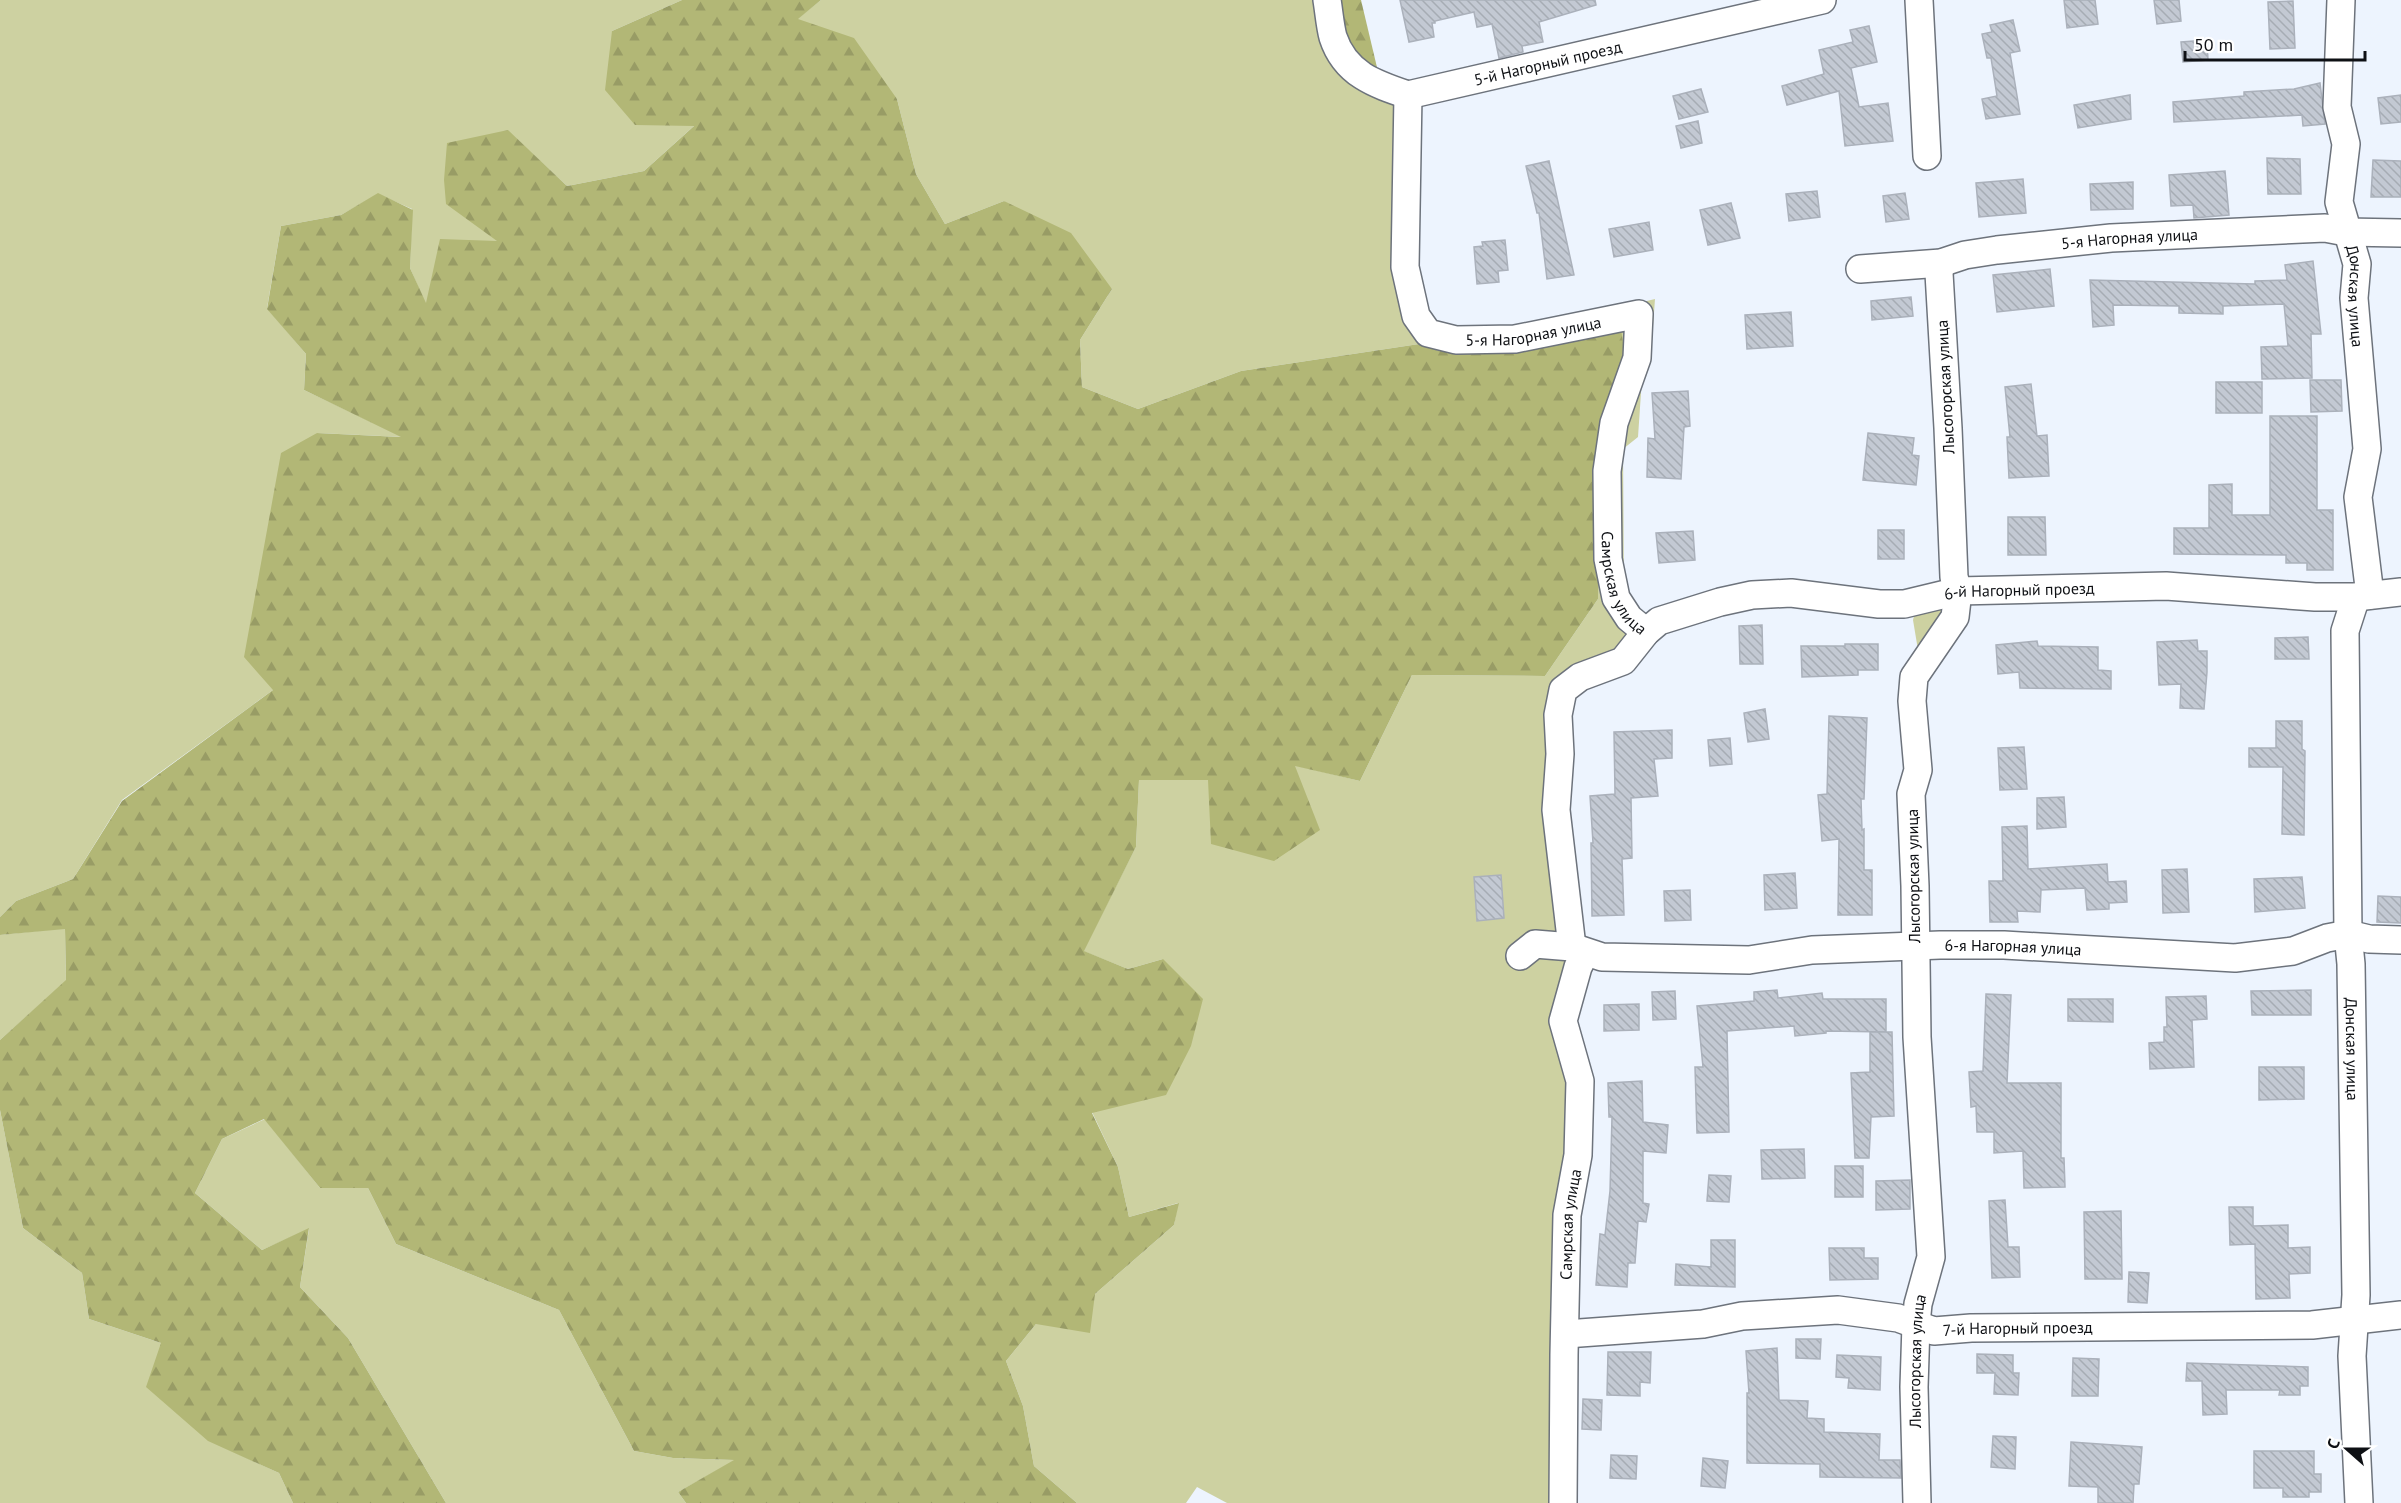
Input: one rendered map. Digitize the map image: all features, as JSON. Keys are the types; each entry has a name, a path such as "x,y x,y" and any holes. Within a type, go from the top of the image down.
{"street":[{"path":"1327,0 1334,38 1344,58 1365,80 1408,94"},
{"name":"5-й Нагорный проезд","path":"1408,94 1822,0"},
{"path":"1919,0 1928,156"},
{"name":"Донская улица","path":"2341,0 2337,107 2346,144 2339,202 2357,264 2354,298 2367,449 2358,497 2363,596 2345,630 2355,1320 2352,1356 2359,1503"},
{"name":"5-я Нагорная улица","path":"1408,94 1405,267 1416,316 1428,333 1456,340 1515,339 1639,314"},
{"name":"5-я Нагорная улица","path":"1860,269 1941,263 1965,255 2111,238 2325,228 2346,232 2401,234"},
{"name":"Лысогорская улица","path":"1917,1503 1914,1387 1916,1324 1918,1304 1931,1257 1917,1037 1911,794 1918,770 1912,701 1914,677 1955,617 1958,591 1954,577 1939,273 1941,263"},
{"name":"Самрская улица","path":"1563,1503 1563,1355 1566,1334 1567,1215 1578,1155 1581,1081 1563,1021 1578,967 1579,950 1556,810 1560,754 1558,715 1563,690 1580,677 1623,661 1646,632 1629,618 1616,598 1608,559 1607,471 1614,423 1637,358 1639,314"},
{"name":"6-й Нагорный проезд","path":"1646,632 1659,621 1720,602 1752,595 1791,593 1879,604 1904,604 1958,591 2166,586 2315,597 2401,592"},
{"name":"6-я Нагорная улица","path":"1520,956 1535,944 1579,950 1602,957 1749,960 1812,950 2004,945 2235,958 2293,951 2327,938 2348,934 2368,939 2401,940"},
{"name":"7-й Нагорный проезд","path":"1566,1334 1703,1324 1742,1316 1838,1311 1898,1318 1934,1331 1971,1328 2312,1325 2401,1315"}],"green space":[{"path":"0,0 682,0 612,31 695,125 644,171 567,186 508,131 498,242 426,305 410,268 412,209 378,194 341,215 281,226 267,308 306,354 304,390 403,437 317,433 273,690 122,800 73,879 16,901 0,917"},
{"path":"682,0 821,0 798,19 854,38 897,99 916,174 945,224 1004,201 1071,233 1112,289 1080,340 1082,387 1138,409 1241,371 1419,344 1439,351 1521,343 1621,329 1625,355 1600,421 1598,599 1545,676 1412,675 1360,781 1295,766 1320,830 1274,861 1211,844 1208,780 1139,780 1136,847 1084,951 1128,969 1163,959 1203,999 1191,1046 1166,1095 1092,1113 1118,1167 1129,1217 1179,1203 1174,1225 1095,1294 1090,1333 1036,1324 1006,1361 1023,1406 1034,1466 1077,1503 686,1503 678,1492 734,1460 673,1458 634,1451 559,1310 396,1244 368,1188 320,1188 264,1119 222,1139 195,1193 262,1250 309,1228 300,1287 348,1338 446,1503 293,1503 279,1473 208,1441 146,1387 161,1343 89,1319 82,1273 23,1228 0,1110 0,1040 66,980 65,929 0,935 0,917 16,901 73,879 122,801 273,690 244,657 281,453 317,433 401,437 304,390 306,354 267,309 281,226 341,215 378,193 413,210 410,268 426,303 440,239 497,241 446,204 444,180 447,143 508,130 567,186 644,171 694,126 635,125 605,90 612,31"},
{"path":"821,0 1322,0 1399,105 1410,125 1423,312 1432,326 1515,333 1655,299 1653,326 1642,378 1638,437 1623,449 1624,597 1634,638 1560,688 1565,939 1575,1082 1557,1503 1227,1503 1197,1487 1186,1503 1077,1503 1034,1466 1023,1406 1006,1361 1036,1324 1095,1294 1174,1225 1178,1203 1129,1217 1118,1167 1092,1112 1163,959 1128,969 1083,951 1136,847 1139,779 1208,780 1294,765 1360,781 1412,675 1545,676 1598,599 1600,421 1625,355 1521,343 1439,351 1419,344 1241,371 1138,409 1082,387 1080,340 1112,289 1004,201 945,224 916,174 897,99 797,19"},
{"path":"1333,0 1361,0 1380,80 1351,56"},
{"path":"1948,607 1919,656 1913,620 1915,612"},
{"path":"65,928 66,981 0,1040 0,935"},
{"path":"0,1110 23,1228 82,1273 89,1319 161,1343 208,1440 279,1473 293,1503 0,1503"},
{"path":"265,1119 320,1188 368,1188 396,1244 559,1310 634,1451 673,1458 736,1460 678,1492 686,1503 446,1503 348,1338 300,1287 309,1229 262,1250 195,1193 222,1139"}],"building":[{"path":"1400,0 1595,0 1596,5 1539,22 1543,42 1522,46 1523,52 1499,58 1492,24 1477,27 1474,12 1435,21 1432,23 1434,37 1409,42"},
{"path":"2064,0 2095,0 2098,24 2067,28"},
{"path":"2154,0 2179,0 2181,21 2157,24"},
{"path":"2293,1 2295,48 2270,49 2268,2"},
{"path":"2013,20 2020,51 2010,53 2020,114 1986,119 1982,99 1997,96 1991,58 1987,58 1982,34 1992,32 1990,25"},
{"path":"1869,26 1877,62 1851,68 1859,107 1888,103 1893,141 1845,146 1839,91 1787,105 1782,86 1824,74 1819,50 1853,42 1850,30"},
{"path":"2207,40 2208,60 2183,62 2181,42"},
{"path":"2320,83 2325,124 2303,126 2302,115 2174,122 2173,102 2244,96 2244,92 2294,89"},
{"path":"1701,89 1708,112 1679,119 1673,96"},
{"path":"2130,95 2131,119 2078,128 2074,105"},
{"path":"2401,95 2401,122 2381,124 2378,98"},
{"path":"1698,121 1702,143 1681,148 1676,126"},
{"path":"2267,158 2300,159 2301,194 2268,194"},
{"path":"2373,160 2401,161 2401,197 2371,197"},
{"path":"1549,161 1574,275 1547,279 1539,213 1537,213 1526,166"},
{"path":"2225,171 2229,215 2194,218 2193,205 2171,206 2169,175"},
{"path":"2023,179 2026,213 1979,217 1976,183"},
{"path":"2133,182 2133,209 2091,210 2090,184"},
{"path":"1817,191 1820,217 1789,221 1786,194"},
{"path":"1905,193 1909,219 1886,222 1883,196"},
{"path":"1731,203 1740,238 1708,245 1700,210"},
{"path":"1649,222 1653,250 1614,257 1609,229"},
{"path":"1505,240 1508,270 1498,271 1499,282 1477,284 1474,247 1483,246 1482,242"},
{"path":"2313,261 2321,334 2311,334 2312,378 2262,379 2261,347 2288,346 2284,304 2223,306 2223,314 2179,313 2179,306 2113,305 2114,325 2093,327 2090,280 2255,284 2255,281 2287,280 2285,265"},
{"path":"2050,269 2054,306 1997,312 1993,275"},
{"path":"1911,297 1913,316 1872,320 1871,301"},
{"path":"1791,312 1793,346 1747,349 1745,315"},
{"path":"2310,380 2341,380 2342,411 2311,412"},
{"path":"2216,382 2262,382 2262,413 2216,413"},
{"path":"2031,384 2037,436 2047,435 2049,476 2009,478 2007,437 2010,437 2005,387"},
{"path":"1688,391 1690,426 1684,427 1681,479 1647,477 1648,438 1655,439 1652,393"},
{"path":"2270,416 2317,416 2317,510 2333,510 2333,570 2307,570 2307,563 2286,563 2286,555 2174,554 2174,528 2209,528 2209,485 2232,484 2232,515 2270,515"},
{"path":"1868,433 1914,438 1912,455 1919,456 1916,485 1863,480"},
{"path":"2008,517 2045,517 2046,555 2008,555"},
{"path":"1878,530 1904,530 1904,559 1878,559"},
{"path":"1693,531 1695,560 1659,563 1656,533"},
{"path":"1762,625 1763,664 1740,664 1739,626"},
{"path":"2308,637 2309,659 2275,659 2275,638"},
{"path":"2197,640 2198,651 2207,651 2204,709 2180,708 2181,684 2159,685 2157,642"},
{"path":"2037,641 2038,646 2098,647 2098,670 2111,671 2111,689 2020,688 2019,672 1998,674 1996,645"},
{"path":"1845,644 1878,644 1878,670 1858,670 1858,675 1802,677 1801,646 1845,646"},
{"path":"1765,709 1769,739 1748,742 1744,713"},
{"path":"1829,716 1867,718 1864,799 1861,799 1864,870 1872,870 1872,915 1838,915 1839,839 1822,841 1818,795 1827,794"},
{"path":"2276,721 2302,721 2302,749 2305,751 2304,835 2282,834 2283,767 2249,767 2249,748 2276,748"},
{"path":"1672,730 1672,758 1654,759 1658,796 1631,798 1632,858 1622,859 1624,915 1592,916 1591,843 1593,843 1590,796 1615,794 1614,732"},
{"path":"1730,738 1732,764 1710,766 1708,740"},
{"path":"2024,747 2027,789 2000,790 1998,748"},
{"path":"2064,797 2066,827 2037,829 2037,798"},
{"path":"2027,826 2028,869 2107,864 2108,882 2126,881 2127,902 2109,903 2109,909 2087,910 2085,888 2041,890 2040,912 2017,911 2018,922 1990,922 1989,881 2003,881 2002,827"},
{"path":"2187,869 2189,912 2163,913 2162,870"},
{"path":"1795,873 1797,908 1765,910 1764,875"},
{"path":"1501,875 1504,918 1477,921 1474,877"},
{"path":"2302,877 2305,908 2255,912 2254,879"},
{"path":"1690,890 1691,920 1665,921 1664,891"},
{"path":"2378,896 2401,897 2401,923 2377,922"},
{"path":"1777,990 1778,998 1822,993 1823,999 1886,999 1886,1032 1826,1031 1826,1033 1795,1036 1794,1026 1727,1031 1729,1132 1697,1133 1695,1067 1703,1067 1697,1006 1754,1001 1754,992"},
{"path":"2311,990 2311,1015 2252,1015 2251,991"},
{"path":"1675,991 1676,1019 1653,1020 1652,992"},
{"path":"1986,994 2011,995 2007,1083 2061,1083 2061,1158 2064,1158 2065,1187 2024,1188 2023,1151 1994,1153 1994,1132 1977,1132 1976,1106 1971,1107 1969,1072 1983,1071"},
{"path":"2206,996 2207,1019 2192,1020 2194,1067 2150,1069 2149,1043 2164,1042 2164,1027 2167,1027 2166,997"},
{"path":"2068,999 2113,999 2113,1022 2068,1021"},
{"path":"1639,1004 1639,1030 1604,1031 1604,1005"},
{"path":"1870,1032 1892,1032 1894,1116 1871,1117 1869,1158 1855,1158 1851,1073 1870,1072"},
{"path":"2259,1067 2304,1067 2304,1099 2259,1100"},
{"path":"1642,1081 1643,1122 1668,1125 1666,1153 1643,1151 1643,1203 1649,1204 1646,1222 1638,1221 1635,1263 1628,1263 1627,1287 1596,1285 1600,1234 1605,1235 1610,1191 1612,1117 1609,1117 1608,1083"},
{"path":"1804,1149 1805,1178 1762,1179 1761,1150"},
{"path":"1835,1166 1863,1166 1863,1197 1835,1197"},
{"path":"1709,1175 1731,1176 1729,1202 1707,1201"},
{"path":"1910,1180 1910,1209 1876,1210 1876,1181"},
{"path":"2005,1200 2008,1247 2019,1247 2020,1277 1992,1278 1989,1201"},
{"path":"2229,1207 2253,1207 2253,1226 2288,1225 2288,1248 2310,1247 2310,1273 2289,1274 2290,1298 2256,1299 2255,1244 2230,1245"},
{"path":"2121,1211 2122,1279 2085,1279 2084,1212"},
{"path":"1711,1240 1735,1240 1735,1287 1675,1285 1676,1264 1711,1267"},
{"path":"1829,1248 1864,1248 1864,1258 1878,1258 1878,1279 1830,1280"},
{"path":"2129,1272 2149,1273 2147,1303 2128,1302"},
{"path":"1796,1339 1821,1339 1820,1359 1796,1358"},
{"path":"1777,1348 1779,1400 1808,1401 1807,1418 1824,1419 1824,1432 1880,1434 1879,1460 1900,1460 1901,1478 1820,1477 1820,1464 1747,1463 1747,1393 1749,1393 1746,1351"},
{"path":"1608,1352 1651,1352 1650,1383 1640,1382 1640,1396 1607,1395"},
{"path":"1977,1354 2013,1355 2013,1373 2019,1373 2018,1395 1994,1394 1995,1373 1977,1373"},
{"path":"1837,1355 1881,1357 1880,1390 1848,1388 1849,1378 1836,1377"},
{"path":"2073,1358 2099,1359 2098,1396 2072,1396"},
{"path":"2187,1363 2308,1367 2308,1386 2300,1386 2300,1395 2279,1395 2280,1390 2226,1390 2227,1414 2203,1415 2202,1381 2186,1381"},
{"path":"1583,1399 1602,1400 1601,1430 1582,1429"},
{"path":"1993,1436 2016,1437 2015,1469 1991,1467"},
{"path":"2071,1442 2142,1447 2139,1484 2134,1484 2133,1503 2098,1503 2098,1487 2069,1486"},
{"path":"2254,1451 2314,1451 2314,1474 2321,1474 2321,1492 2309,1492 2309,1497 2283,1497 2283,1488 2254,1488"},
{"path":"1611,1455 1637,1456 1636,1479 1610,1478"},
{"path":"1703,1458 1728,1461 1725,1488 1701,1486"}]}
